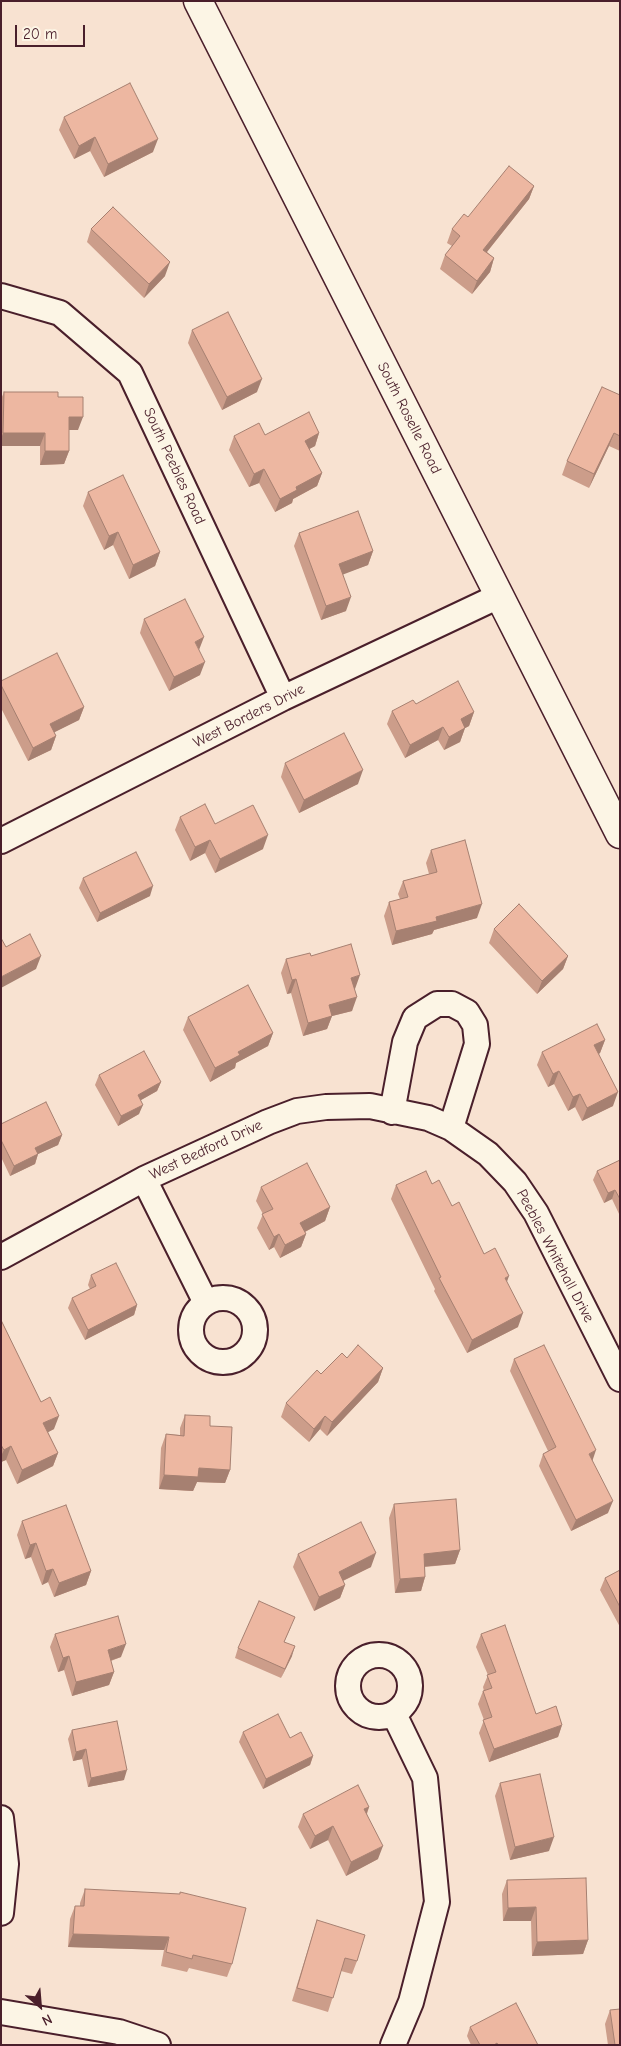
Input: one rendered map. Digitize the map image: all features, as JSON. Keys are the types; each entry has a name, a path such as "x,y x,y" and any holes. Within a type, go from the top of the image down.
{"main road":[{"name":"South Roselle Road","path":"198,1 620,834"}],"street":[{"name":"South Peebles Road","path":"1,296 60,313 130,373 283,698"},
{"name":"West Borders Drive","path":"1,841 283,698 499,596"},
{"path":"392,1112 405,1042 415,1018 437,1004 452,1004 468,1012 475,1025 477,1044 451,1128"},
{"name":"West Bedford Drive","path":"1,1256 144,1179 268,1122 297,1111 326,1107 370,1106 428,1118"},
{"name":"Peebles Whitehall Drive","path":"428,1118 451,1128 488,1154 515,1182 536,1213 620,1379"},
{"path":"144,1179 206,1303"},
{"path":"393,2045 410,2002 437,1902 426,1778 394,1714"},
{"path":"1,1818 6,1864 1,1914"},
{"path":"1,2012 119,2032 158,2045"}],"building":[{"path":"130,83 158,139 108,164 95,137 79,146 64,117"},
{"path":"509,166 534,186 483,250 494,258 477,281 445,255 460,236 452,229 464,214 468,217"},
{"path":"113,207 170,262 149,284 91,229"},
{"path":"228,312 262,379 227,397 192,330"},
{"path":"602,387 620,395 620,436 614,433 594,474 567,461"},
{"path":"4,392 58,392 58,397 83,397 83,417 69,417 69,451 45,451 45,433 3,433"},
{"path":"309,412 319,433 305,441 322,473 296,487 297,490 280,499 264,469 254,474 234,436 259,423 265,435"},
{"path":"123,475 160,552 133,565 118,532 109,536 88,492"},
{"path":"358,511 373,551 339,564 351,597 326,606 299,533"},
{"path":"185,599 204,637 195,642 205,662 174,677 144,619"},
{"path":"57,653 84,707 50,724 56,736 33,748 1,685 1,681"},
{"path":"458,681 474,712 461,719 465,728 449,737 443,727 410,745 392,711 413,700 416,704"},
{"path":"344,733 363,770 304,800 285,763"},
{"path":"205,804 215,824 253,805 268,835 220,859 210,840 195,847 180,817"},
{"path":"465,840 482,904 436,917 437,921 396,931 389,902 408,897 403,881 437,872 431,850"},
{"path":"136,852 153,886 100,913 83,878"},
{"path":"519,904 568,956 542,981 494,929"},
{"path":"30,934 41,956 1,977 1,938 6,947"},
{"path":"351,944 360,975 351,978 357,997 329,1005 332,1016 308,1023 296,979 292,980 286,959 310,953 311,956"},
{"path":"248,985 273,1033 238,1052 240,1055 215,1068 188,1017"},
{"path":"597,1024 605,1040 594,1045 618,1092 587,1108 580,1094 573,1097 559,1071 553,1074 542,1052"},
{"path":"144,1051 161,1082 138,1095 143,1105 121,1116 99,1075"},
{"path":"46,1102 62,1135 35,1148 38,1154 14,1166 1,1140 1,1124"},
{"path":"620,1160 620,1199 615,1190 608,1193 597,1171"},
{"path":"307,1163 330,1207 300,1223 306,1234 285,1245 279,1234 274,1237 262,1214 273,1209 261,1187"},
{"path":"426,1171 432,1184 439,1180 452,1206 459,1202 484,1254 495,1248 509,1276 505,1278 523,1313 472,1340 439,1278 441,1277 396,1185"},
{"path":"116,1263 137,1305 88,1330 72,1298 96,1286 91,1275"},
{"path":"1,1320 41,1402 50,1397 59,1416 43,1423 58,1453 22,1470 11,1446 4,1450 1,1445"},
{"path":"358,1345 383,1368 332,1422 325,1416 314,1429 286,1403 317,1370 321,1374 342,1353 347,1358"},
{"path":"544,1345 596,1450 589,1454 613,1501 576,1520 543,1454 556,1447 514,1359"},
{"path":"185,1415 210,1416 210,1426 232,1427 230,1470 199,1468 198,1477 164,1475 166,1434 184,1436"},
{"path":"456,1499 460,1550 424,1554 425,1577 400,1579 394,1504"},
{"path":"66,1505 91,1571 59,1583 53,1569 46,1571 36,1543 30,1545 22,1521"},
{"path":"361,1522 376,1553 339,1572 345,1585 319,1597 298,1554"},
{"path":"620,1570 620,1607 605,1578"},
{"path":"259,1601 295,1617 284,1642 295,1646 285,1669 238,1648"},
{"path":"118,1616 126,1644 108,1650 114,1672 76,1682 69,1656 63,1658 55,1634"},
{"path":"505,1625 536,1714 556,1706 562,1725 494,1749 483,1720 492,1717 483,1691 492,1688 487,1675 496,1672 481,1634"},
{"path":"278,1714 290,1738 301,1732 313,1756 266,1779 243,1732"},
{"path":"117,1721 127,1770 91,1778 86,1749 76,1752 72,1730"},
{"path":"540,1774 554,1837 515,1847 500,1783"},
{"path":"358,1785 369,1807 364,1809 383,1846 351,1862 333,1826 315,1836 303,1814"},
{"path":"586,1878 588,1940 537,1942 536,1907 508,1908 507,1880"},
{"path":"85,1889 180,1894 180,1892 246,1908 232,1964 193,1955 192,1959 166,1952 169,1937 73,1934 75,1906 84,1906"},
{"path":"317,1920 365,1935 357,1961 345,1958 333,1998 297,1988"},
{"path":"516,2003 538,2045 498,2045 497,2043 494,2045 480,2045 470,2027"},
{"path":"620,2009 620,2045 615,2045 610,2010"}]}
